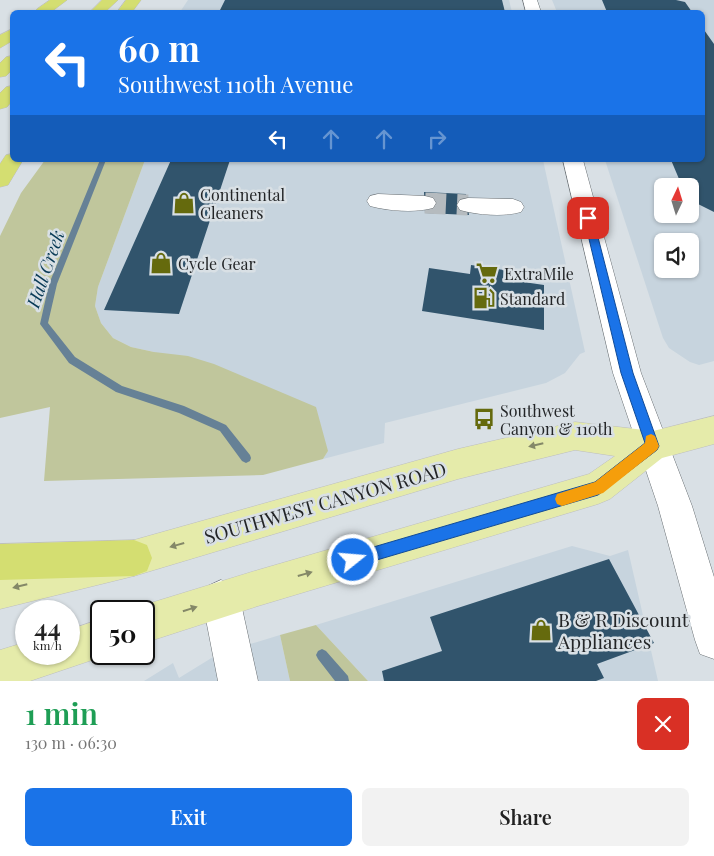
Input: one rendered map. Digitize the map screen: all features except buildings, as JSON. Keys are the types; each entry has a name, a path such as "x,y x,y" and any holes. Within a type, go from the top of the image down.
{"highway":[{"path":"45,10 60,0"},
{"path":"100,10 111,0"},
{"path":"126,10 134,0"},
{"path":"0,72 10,63"},
{"path":"0,103 10,93"},
{"path":"0,180 12,162"},
{"path":"0,562 134,558"}],"main road":[{"name":"SOUTHWEST CANYON ROAD","path":"0,591 134,558 458,464 575,436 653,446 714,430"},
{"name":"SOUTHWEST CANYON ROAD","path":"155,620 221,599 598,488 653,446"},
{"path":"0,670 17,665"}],"street":[{"path":"574,162 627,373 675,506 714,640"},
{"path":"378,201 424,203"},
{"path":"468,205 513,207"},
{"path":"221,599 238,681"}],"shaded area":[{"path":"188,0 509,0 512,10 181,10"},
{"path":"552,0 714,0 714,361 699,365 690,362 669,348 663,338 606,162 705,162 705,10 556,10"},
{"path":"144,162 543,162 585,352 580,354 565,373 546,383 385,423 384,443 323,459 328,451 154,352 131,347 113,338 101,323 95,306 98,287"},
{"name":"B & R Discount Appliances","path":"572,546 610,556 628,550 658,681 368,681 316,625"},
{"path":"280,635 290,681 144,681 173,663 179,678 218,654"}],"green space":[{"path":"44,162 144,162 98,287 95,306 101,323 113,338 131,347 188,356 214,364 316,407 328,451 323,459 263,475 44,481 50,407 0,418 0,236 21,193"},
{"path":"316,625 368,681 290,681 280,635"}],"waterway":[{"name":"Hall Creek","path":"102,162 53,284 44,324 72,360 119,389 181,409 223,428 246,458"},
{"name":"Hall Creek","path":"322,655 343,681"}],"tunnel":[{"path":"425,203 468,205"}],"slow traffic":[{"path":"562,499 598,488 653,446 651,440"}],"place":[{"name":"Continental Cleaners","path":"184,203"},
{"name":"Cycle Gear","path":"161,263"},
{"name":"ExtraMile","path":"487,273"},
{"name":"Standard","path":"484,298"},
{"name":"Southwest Canyon & 110th","path":"484,419"},
{"name":"B & R Discount Appliances","path":"541,630"}],"route":[{"path":"353,560 598,488 653,446 627,373 588,218"}]}
